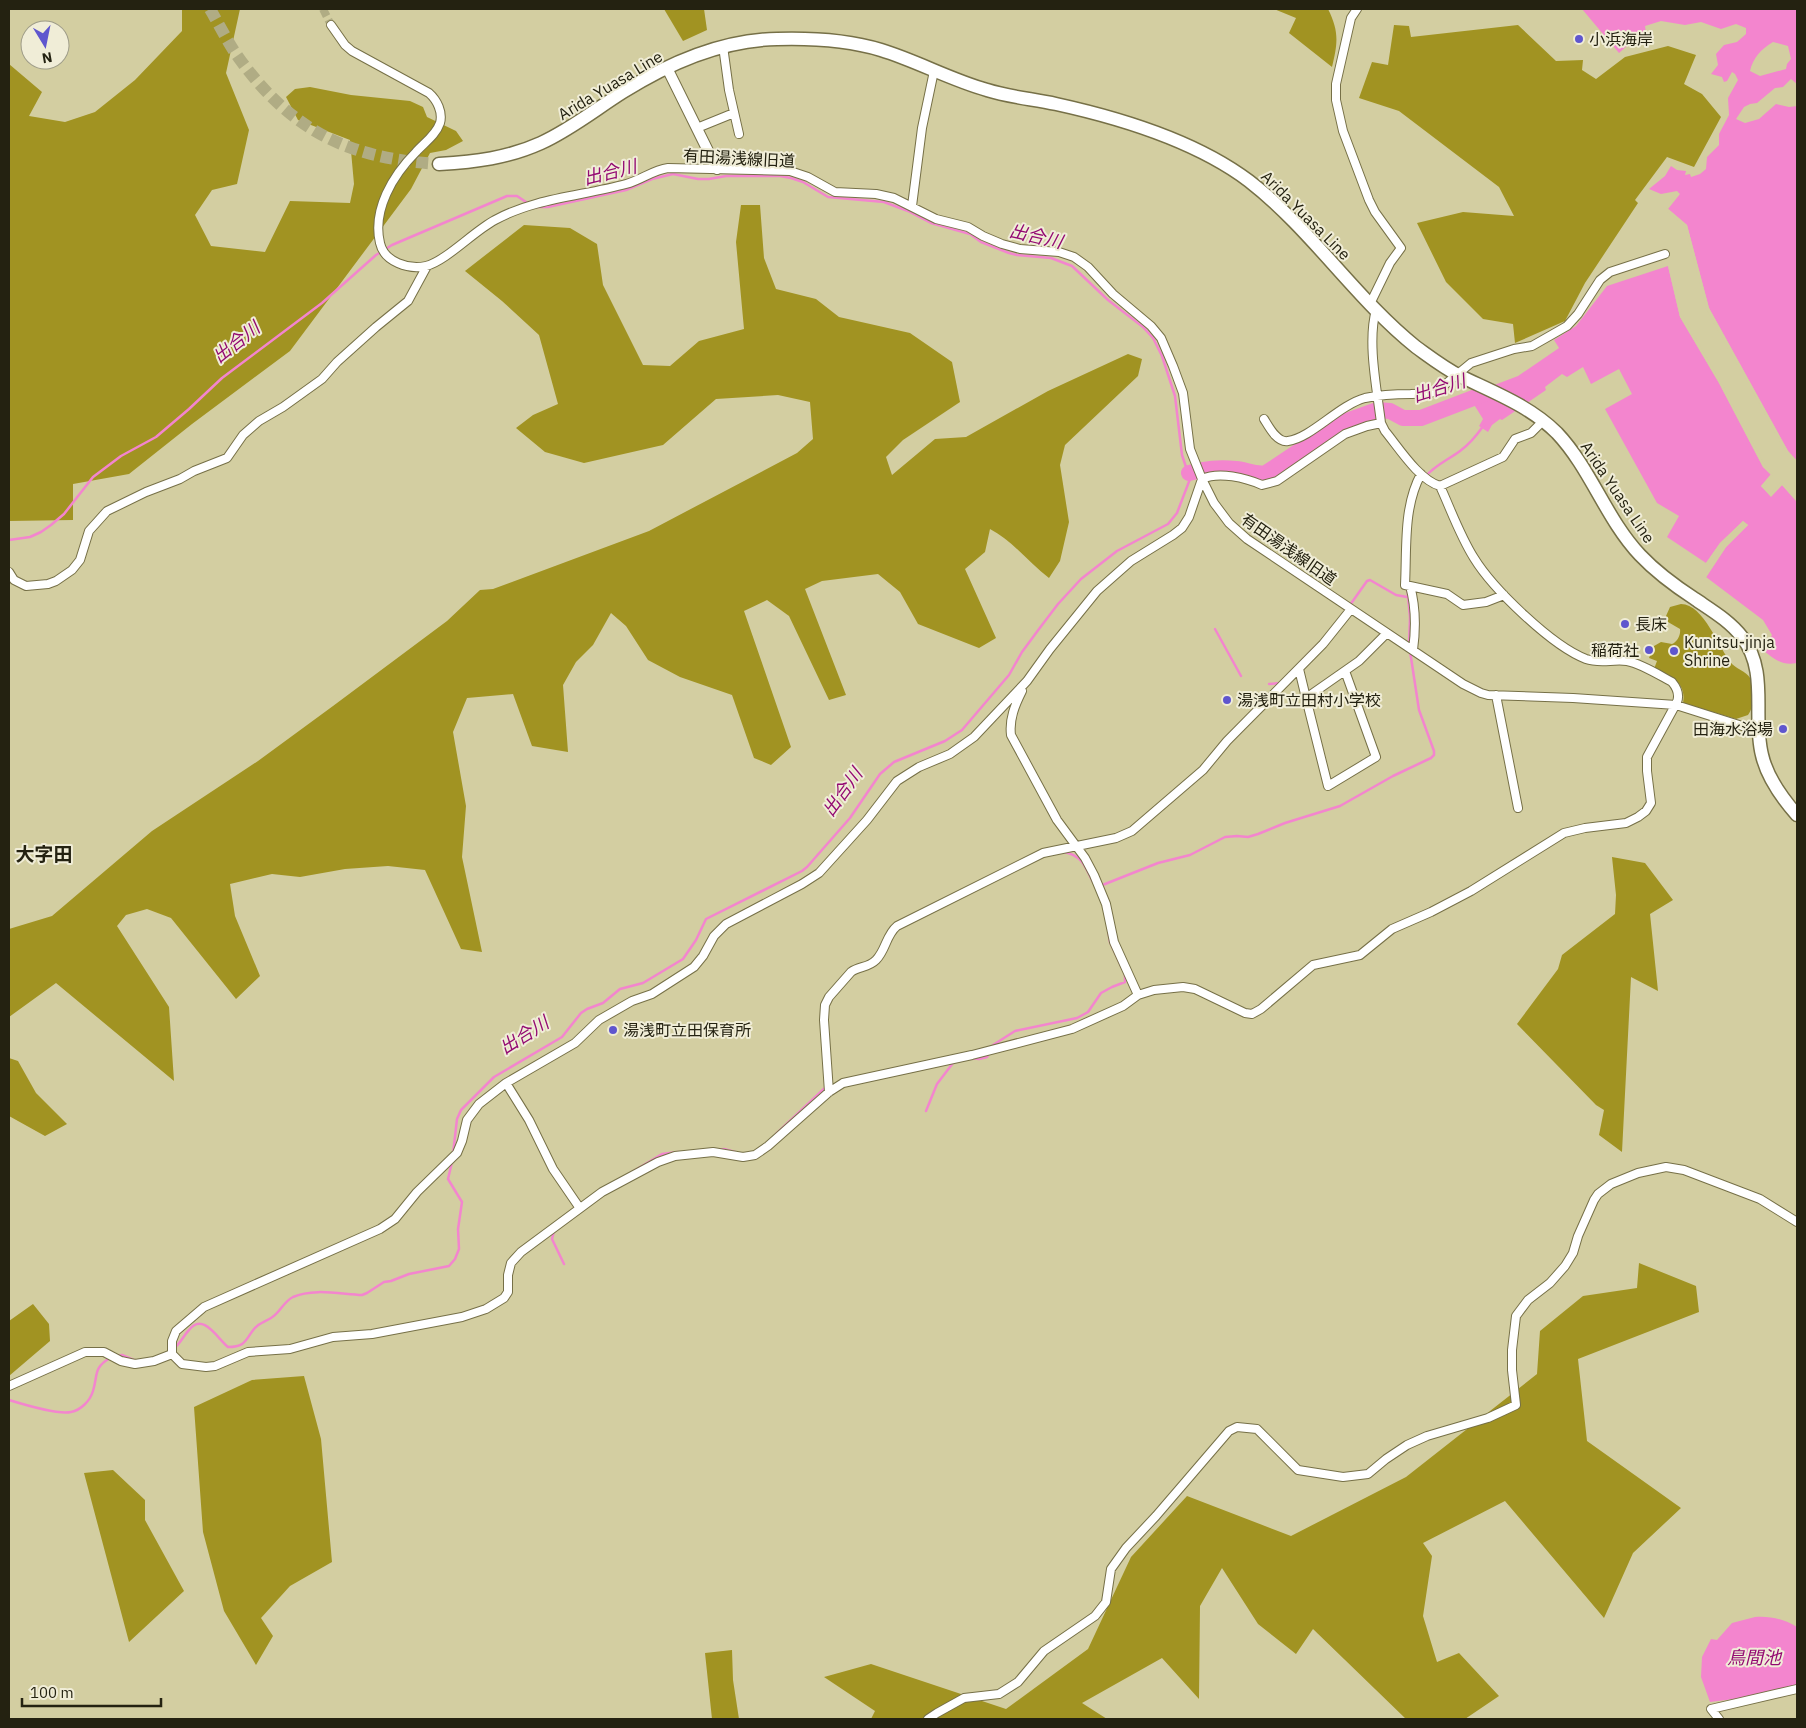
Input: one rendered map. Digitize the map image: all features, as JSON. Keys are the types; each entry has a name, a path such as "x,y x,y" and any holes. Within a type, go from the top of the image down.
{"main road":[{"name":"Arida Yuasa Line","path":"439,164 498,158 539,144 569,128 626,90 668,68 723,46 777,39 830,40 881,50 996,93 1056,104 1126,122 1169,138 1224,165 1262,192 1373,307 1420,350 1457,374 1527,410 1555,431 1572,452 1622,534 1641,556 1670,582 1732,626 1744,639 1753,657 1757,674 1759,698 1758,731 1761,755 1768,773 1797,815"}],"street":[{"path":"1357,9 1351,18 1336,84 1336,100 1343,131 1369,200 1375,212 1401,248 1390,263 1373,307 1372,332 1381,423 1385,431 1421,474 1433,484 1440,486 1504,457 1515,439 1532,433 1543,421"},
{"path":"332,25 345,45 352,51 424,89 437,102 441,117 440,124 436,131 411,156 393,182 381,208 378,226 381,249 391,259 406,266 428,266"},
{"path":"723,46 739,134"},
{"path":"668,68 717,169"},
{"path":"912,206 922,128 934,71"},
{"path":"697,128 734,113"},
{"name":"有田湯浅線旧道","path":"428,266 481,227 503,215 540,202 626,184 661,169 790,171 808,177 836,192 886,196 912,206 936,219 968,227 1002,244 1020,249 1059,252 1074,257 1088,267 1113,294 1151,326 1168,352 1185,402 1190,449 1214,503 1239,533 1387,633 1481,693 1676,705 1758,731"},
{"path":"1264,419 1278,439 1288,441 1306,433 1350,405 1365,398 1431,394 1478,359 1537,344 1567,326 1600,280 1610,272 1665,254"},
{"path":"9,572 14,580 26,586 48,584 56,581 72,570 80,560 89,531 106,511 227,458 244,435 259,421 283,407 322,379 337,362 408,301 428,266"},
{"path":"1381,423 1345,434 1284,476 1269,484 1262,485 1224,476 1202,479 1189,517 1182,528 1127,565 1097,591 1027,681 965,745 942,758 910,772 898,781 867,820 820,872 802,884 726,924 714,936 703,956 694,967 652,994 632,1001 599,1020 575,1043 506,1083 479,1104 466,1120 462,1141 457,1153 417,1192 395,1219 380,1229 204,1307 176,1331 172,1341 172,1354 182,1364 206,1367 215,1366 248,1352 290,1349 333,1337 372,1334 427,1324 462,1317 486,1309 506,1295 508,1275 515,1257 579,1208 622,1180 666,1159 714,1152 743,1157 754,1155 768,1146 829,1092 843,1083 972,1055 1072,1029 1123,1006 1138,995 1154,990 1178,987 1189,988 1201,991 1244,1013 1252,1014 1261,1009 1313,965 1360,954 1392,929 1432,912 1471,891 1564,833 1585,828 1631,822 1646,811 1651,804 1646,771 1647,757 1676,705 1678,690 1672,682 1628,662 1595,662 1583,658 1549,637 1504,595 1475,559 1440,486"},
{"path":"1421,474 1414,488 1409,508 1405,585 1447,594 1463,605 1486,602 1504,595"},
{"path":"1410,586 1415,614 1413,650"},
{"path":"829,1092 824,1020 827,1001 850,972 854,969 868,966 876,960 883,951 890,932 897,926 1043,853 1116,838 1132,830 1203,770 1227,741 1322,644 1351,609"},
{"path":"1306,698 1370,652 1387,633"},
{"path":"1299,669 1328,786 1376,756 1345,671"},
{"path":"1027,681 1014,709 1011,735 1057,820 1085,858 1108,910 1114,942 1138,995"},
{"path":"1496,695 1518,808"},
{"path":"506,1083 532,1127 553,1169 579,1208"},
{"path":"928,1719 964,1698 1000,1694 1018,1682 1044,1651 1095,1616 1106,1602 1111,1569 1126,1548 1156,1516 1215,1446 1230,1431 1237,1427 1257,1429 1298,1470 1343,1477 1368,1474 1407,1445 1427,1436 1488,1418 1516,1405 1512,1370 1516,1316 1528,1300 1550,1283 1565,1266 1573,1253 1578,1236 1594,1200 1598,1194 1618,1180 1638,1173 1666,1167 1684,1170 1760,1199 1797,1222"},
{"path":"9,1386 85,1352 104,1352 121,1361 135,1364 154,1361 172,1354"},
{"path":"1719,1719 1710,1709 1797,1689"}],"shaded area":[{"path":"182,9 240,9 226,73 249,130 237,184 212,190 195,215 211,246 265,252 290,201 350,203 354,184 350,140 298,120 286,97 295,89 310,87 351,95 410,101 423,107 427,117 456,131 463,141 446,150 430,153 411,189 290,351 129,474 73,484 73,520 9,521 9,64 42,92 29,116 65,122 95,112 135,80 182,31"},
{"path":"664,9 704,9 707,30 683,41"},
{"path":"1274,9 1328,9 1336,31 1332,67 1289,33 1296,18"},
{"path":"1394,25 1409,26 1411,37 1518,25 1556,61 1583,60 1582,70 1596,79 1625,57 1668,46 1696,55 1684,84 1702,94 1721,117 1694,167 1667,157 1635,200 1638,203 1585,283 1565,321 1515,343 1513,324 1483,319 1446,282 1417,223 1463,212 1514,216 1499,187 1399,111 1359,98 1372,62 1388,65"},
{"path":"741,205 760,205 764,258 776,289 816,299 839,317 910,333 952,362 960,402 903,440 886,457 892,475 935,439 966,437 1048,391 1128,354 1142,359 1138,376 1065,445 1060,465 1069,522 1060,561 1049,578 1014,546 990,529 985,552 965,569 996,638 979,648 918,624 900,592 878,574 822,581 805,589 846,695 829,700 789,616 767,600 744,611 791,747 771,765 754,758 732,695 680,677 648,660 626,626 611,613 593,645 576,662 563,685 568,752 532,746 513,694 467,698 453,732 466,806 462,857 482,952 461,949 425,870 388,866 345,869 300,877 272,874 230,884 235,916 260,976 236,999 171,918 147,909 126,915 117,926 169,1007 174,1081 56,983 9,1017 9,929 52,916 152,831 258,761 333,706 447,621 480,590 493,589 649,531 797,453 813,439 810,402 778,395 716,399 663,445 584,463 545,452 516,428 533,415 558,404 539,335 502,301 465,271 524,225 570,228 597,244 603,285 643,365 670,366 699,341 744,329 736,242"},
{"name":"Kunitsu-jinja Shrine","path":"1681,604 1697,611 1732,664 1746,673 1751,679 1754,694 1752,708 1748,715 1736,719 1683,703 1684,696 1680,685 1671,677 1654,669 1657,661 1649,658 1654,646 1661,642 1672,644 1679,636 1680,629 1668,622 1666,616 1670,607"},
{"path":"1612,857 1645,863 1673,900 1650,914 1658,991 1631,977 1622,1152 1599,1135 1604,1110 1596,1105 1517,1024 1558,969 1562,955 1615,914 1616,895"},
{"path":"9,1058 18,1061 36,1093 67,1124 45,1136 9,1116"},
{"path":"1639,1263 1696,1286 1699,1312 1578,1359 1587,1441 1681,1508 1633,1553 1604,1618 1505,1501 1423,1543 1432,1556 1423,1616 1437,1662 1459,1653 1499,1696 1465,1719 1406,1719 1313,1629 1296,1654 1258,1624 1222,1568 1200,1606 1199,1699 1162,1658 1082,1703 1107,1719 871,1719 875,1711 824,1677 871,1664 1006,1709 1088,1649 1131,1557 1187,1496 1291,1536 1406,1477 1537,1374 1540,1331 1583,1296 1637,1288"},
{"path":"33,1304 49,1324 50,1341 9,1376 9,1321"},
{"path":"304,1376 321,1439 332,1562 290,1586 261,1618 273,1636 256,1665 224,1611 203,1532 194,1407 252,1380"},
{"path":"113,1470 145,1500 145,1520 184,1591 129,1642 84,1473"},
{"path":"732,1650 733,1680 739,1719 712,1719 705,1653"}],"water":[{"path":"1582,9 1797,9 1797,84 1791,79 1783,87 1775,88 1757,103 1744,107 1736,119 1745,123 1759,119 1776,104 1789,107 1797,106 1797,461 1788,451 1709,308 1687,225 1668,209 1680,194 1677,191 1661,194 1649,189 1665,176 1671,166 1677,170 1686,171 1685,175 1690,174 1691,177 1700,174 1706,169 1707,157 1719,145 1719,134 1729,115 1728,98 1738,80 1732,72 1727,81 1724,82 1722,77 1711,74 1718,65 1716,54 1724,45 1737,42 1746,34 1746,28 1736,24 1721,29 1701,22 1685,25 1661,21 1645,26 1647,39 1630,43 1619,53","holes":["1773,42 1788,46 1791,59 1786,69 1760,76 1750,71 1755,58"]},
{"path":"1668,266 1680,317 1719,383 1763,467 1771,475 1761,486 1771,496 1782,485 1797,502 1797,663 1787,664 1764,651 1772,635 1763,620 1706,577 1726,547 1748,525 1743,521 1720,543 1706,563 1667,537 1679,516 1657,503 1605,409 1632,394 1619,369 1591,384 1583,367 1567,377 1562,374 1545,387 1546,390 1492,425 1488,432 1479,426 1483,419 1468,395 1518,376 1559,348 1554,340 1576,326 1607,286"},
{"name":"鳥間池","path":"1755,1617 1777,1619 1797,1627 1797,1686 1758,1696 1710,1702 1701,1677 1702,1657 1711,1639 1717,1640 1732,1623"}],"pier":[{"path":"1666,207 1687,225 1709,308 1788,451 1797,463 1786,452 1706,309 1685,226 1666,211"},
{"path":"1668,266 1670,266 1683,316 1765,465 1773,474 1764,486 1771,493 1780,483 1783,483 1797,498 1797,502 1782,485 1771,497 1761,486 1771,474 1763,467 1719,383 1680,317"},
{"path":"1743,521 1748,525 1726,547 1705,579 1704,576 1724,546 1744,526 1743,524 1721,544 1708,564 1705,565 1706,563 1720,543"}],"waterway":[{"name":"出合川","path":"453,1154 457,1119 461,1110 494,1077 562,1037 581,1013 587,1009 603,1003 620,989 643,983 683,959 696,940 706,919 802,871 850,818 880,774 894,762 945,741 962,730 1009,675 1022,652 1039,629 1058,604 1081,579 1117,551 1168,524 1177,513 1190,479 1182,455 1175,396 1162,356 1153,338 1143,327 1108,300 1072,266 1051,258 1009,253 981,242 970,234 931,223 908,211 884,202 828,197 803,182 780,176 726,176 698,179 673,174 652,179 626,190 548,207 536,207"},
{"name":"出合川","path":"9,540 30,537 51,525 64,514 93,477 121,456 156,437 222,378 322,303 376,255 392,245 507,196 517,196 529,204"},
{"name":"出合川","path":"1189,473 1223,468 1266,473 1341,423 1377,410 1390,411 1403,418 1421,418 1489,392"},
{"path":"1425,477 1467,445 1484,425"},
{"path":"1350,605 1367,581 1370,580 1396,595 1407,597"},
{"path":"1407,586 1410,617 1409,646"},
{"path":"1215,629 1241,676"},
{"path":"1269,684 1280,683 1316,646"},
{"path":"1100,886 1158,863 1190,855 1225,837 1248,837 1340,806 1393,776 1431,758 1434,755 1434,751 1419,710 1410,651"},
{"path":"1064,852 1079,859 1093,882"},
{"path":"1108,929 1110,942 1122,968"},
{"path":"992,1048 993,1045 1015,1031 1077,1018 1088,1012 1101,993 1125,982 1125,975"},
{"path":"970,1058 979,1059 987,1057 989,1053"},
{"path":"926,1111 937,1084 953,1063"},
{"path":"776,1134 827,1086"},
{"path":"718,1150 724,1149 735,1152"},
{"path":"627,1175 662,1154 678,1152"},
{"name":"出合川","path":"174,1348 194,1325 199,1324 210,1328 228,1347 238,1346 244,1342 256,1327 274,1316 293,1297 318,1292 362,1295 384,1282 409,1274 449,1266 455,1259 459,1249 458,1229 462,1202 448,1179 452,1162"},
{"path":"554,1231 552,1239 564,1264"},
{"name":"出合川","path":"118,1356 122,1355 136,1361"},
{"name":"出合川","path":"9,1400 49,1411 65,1413 75,1411 82,1407 90,1398 98,1369 110,1358"}],"tunnel":[{"path":"210,9 237,55 261,86 282,107 304,124 327,138 352,148 379,156 439,164"},
{"path":"323,9 331,25"}],"place":[{"name":"小浜海岸","path":"1579,39"},
{"name":"長床","path":"1625,624"},
{"name":"稲荷社","path":"1649,650"},
{"name":"Kunitsu-jinja Shrine","path":"1674,651"},
{"name":"湯浅町立田村小学校","path":"1227,700"},
{"name":"田海水浴場","path":"1783,729"},
{"name":"湯浅町立田保育所","path":"613,1030"}],"district":[{"name":"大字田","path":"44,854"}]}
